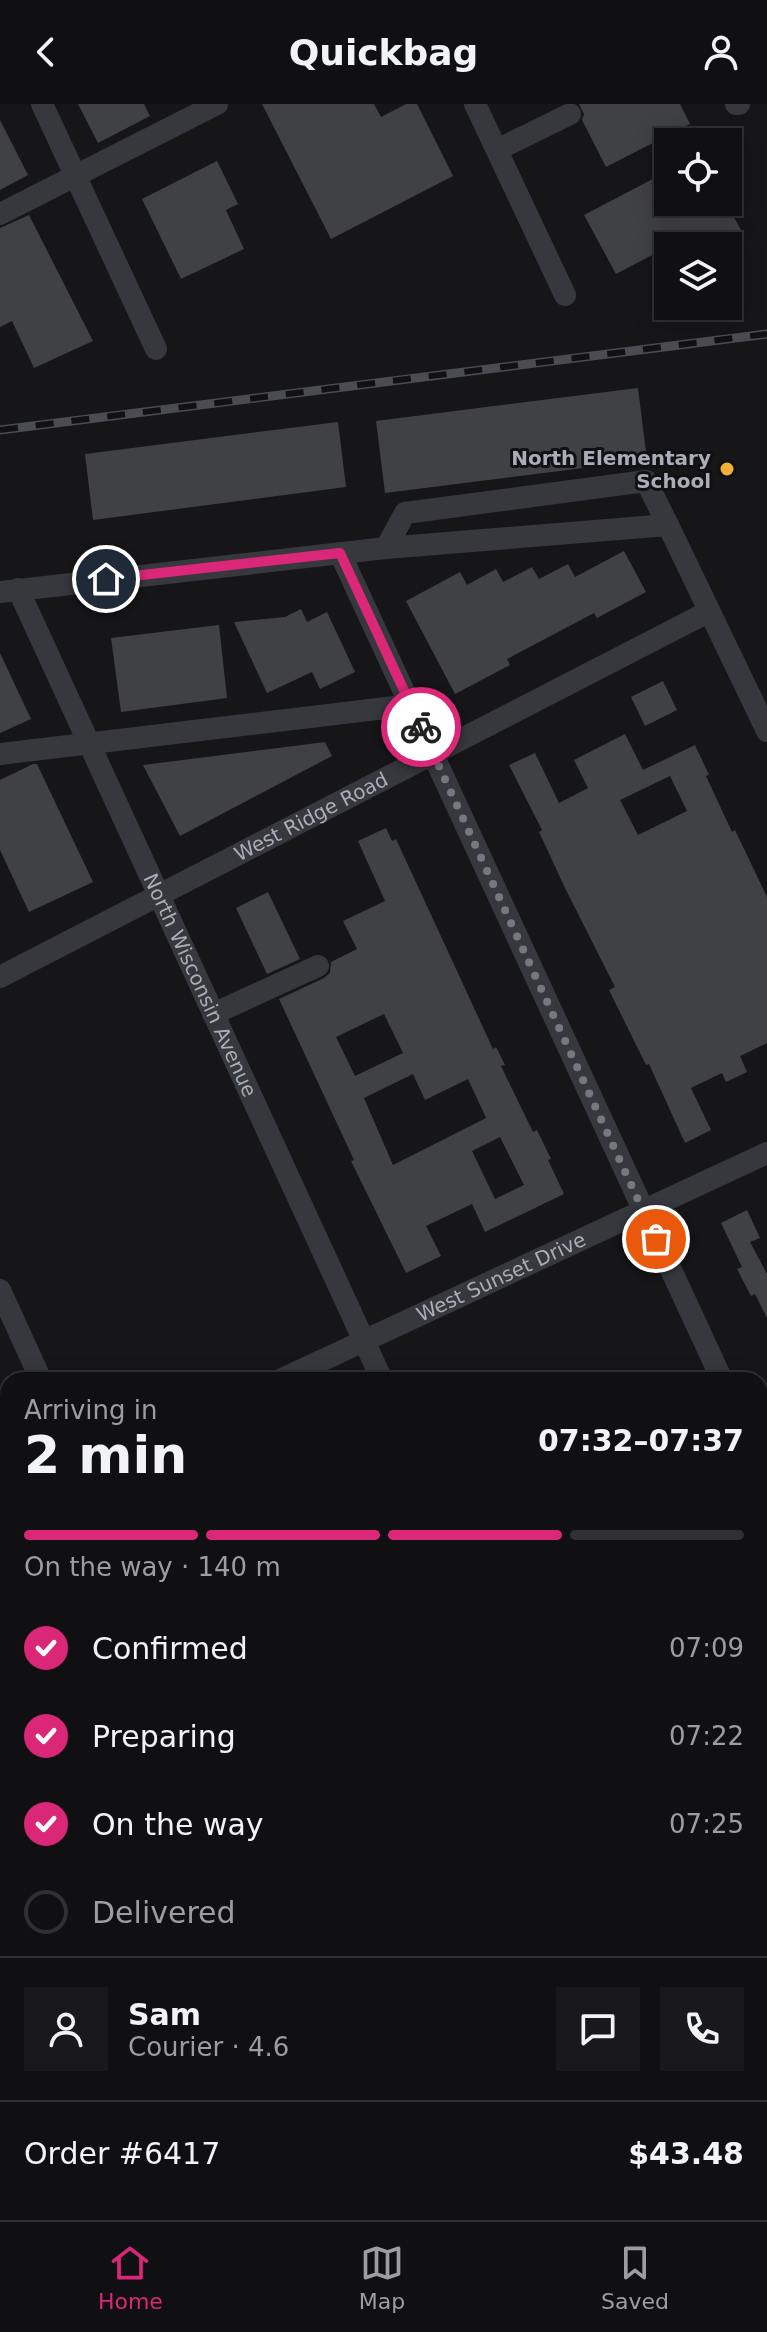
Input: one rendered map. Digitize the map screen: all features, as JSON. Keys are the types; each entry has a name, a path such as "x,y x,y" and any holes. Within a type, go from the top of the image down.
{"street":[{"path":"42,104 156,349"},
{"path":"0,214 217,104"},
{"path":"475,104 565,295"},
{"path":"497,150 570,114"},
{"path":"386,548 405,513 646,481 767,731"},
{"path":"9,590 386,548 668,525"},
{"path":"340,553 718,1372"},
{"name":"North Wisconsin Avenue","path":"9,590 89,743 378,1372"},
{"name":"West Ridge Road","path":"0,977 708,612"},
{"path":"0,754 411,705"},
{"path":"213,1014 318,966"},
{"name":"West Sunset Drive","path":"297,1372 767,1153"},
{"path":"0,1290 37,1372"}],"building":[{"path":"78,104 144,104 150,116 98,143"},
{"path":"262,104 374,104 381,117 406,104 417,104 453,176 331,239"},
{"path":"579,104 680,104 690,124 682,128 654,128 654,142 606,167 582,120 584,114"},
{"path":"0,120 28,175 0,190"},
{"path":"217,161 238,204 226,210 244,249 181,279 142,199"},
{"path":"654,178 654,216 733,216 742,232 654,232 654,254 616,274 584,215"},
{"path":"29,215 93,341 34,368 12,321 0,327 0,228"},
{"path":"638,388 647,460 385,493 376,421"},
{"path":"338,422 346,487 93,520 85,454"},
{"path":"624,551 646,592 597,618 594,613 507,659 510,665 455,694 406,601 460,572 467,585 496,569 503,582 532,567 539,579 568,564 575,577"},
{"path":"301,609 307,622 327,612 355,672 320,689 312,672 267,693 234,622 285,617"},
{"path":"219,625 227,698 121,712 111,638"},
{"path":"0,653 31,719 0,733"},
{"path":"663,681 677,710 645,726 631,697"},
{"path":"625,734 643,770 695,745 732,832 735,830 767,897 767,1043 740,1056 747,1072 726,1082 722,1073 691,1088 711,1130 685,1143 649,1064 646,1065 609,990 615,987 565,888 539,832 542,830 509,765 535,753 559,803 588,788 574,760","holes":["670,776 687,811 638,835 620,800"]},
{"path":"325,742 332,756 180,836 143,765"},
{"path":"37,764 93,882 29,912 0,850 0,780"},
{"path":"386,828 392,841 396,839 493,1049 496,1047 505,1065 501,1066 533,1132 537,1130 551,1159 548,1160 564,1194 485,1232 472,1204 426,1226 441,1256 406,1273 351,1161 354,1160 279,999 324,978 330,973 331,962 357,949 343,921 385,901 358,841","holes":["384,1014 403,1053 355,1076 336,1037","413,1074 425,1100 468,1079 486,1118 393,1165 364,1098","500,1137 524,1185 495,1199 472,1151"]},
{"path":"268,892 300,959 267,974 236,908"},
{"path":"747,1210 760,1238 750,1242 767,1274 767,1318 737,1269 742,1267 721,1223"}],"railway":[{"path":"0,430 767,334"}],"way so far":[{"path":"421,727 656,1239"}],"place":[{"name":"North Elementary School","path":"727,469"}],"route":[{"path":"106,579 340,553 421,727"}]}
